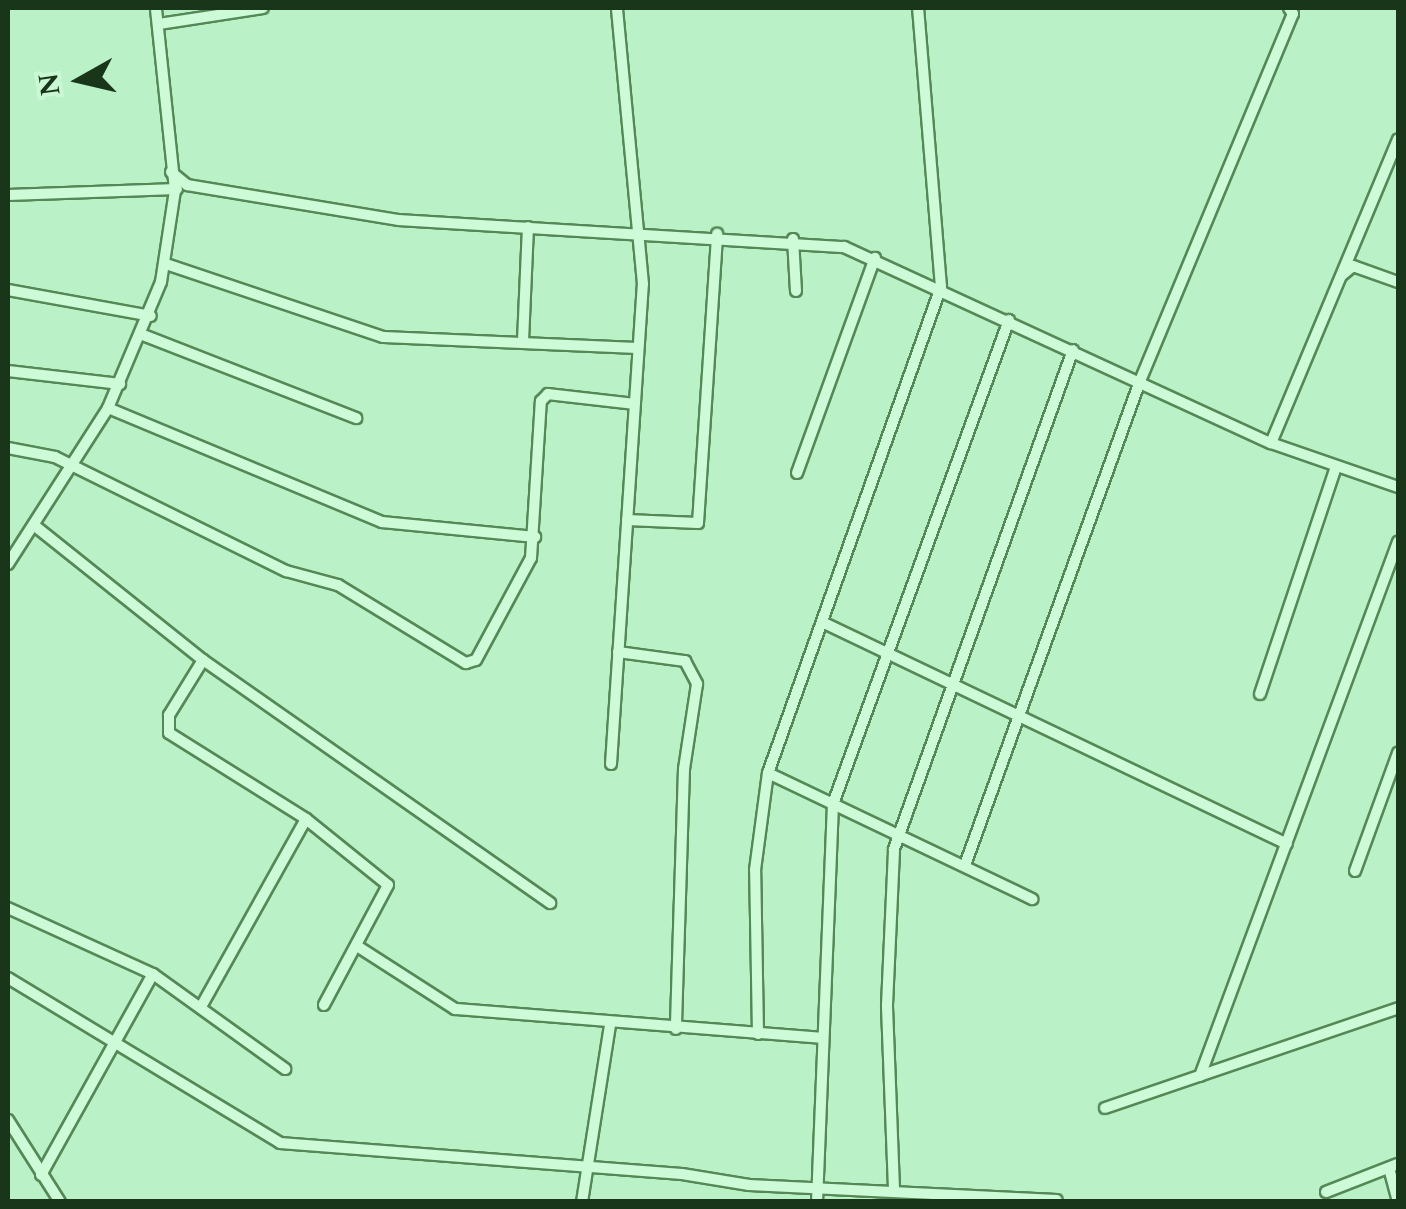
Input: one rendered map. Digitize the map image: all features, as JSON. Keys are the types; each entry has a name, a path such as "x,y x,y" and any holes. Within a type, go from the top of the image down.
{"street":[{"path":"8,564 108,408 150,316 166,264 174,190 156,8"},
{"path":"159,24 263,8"},
{"path":"611,764 638,348 639,232 618,8"},
{"path":"758,1034 755,870 768,773 941,287 918,8"},
{"path":"964,864 1140,381 1293,14 1289,8"},
{"path":"1271,443 1398,139"},
{"path":"171,172 187,185 354,215 793,240 876,258 1271,443 1335,470 1398,488"},
{"path":"8,194 174,190 187,185"},
{"path":"523,341 528,227"},
{"path":"627,520 698,522 717,234"},
{"path":"793,240 796,291"},
{"path":"796,474 876,258"},
{"path":"166,264 383,337 638,348"},
{"path":"1341,275 1354,266 1398,282"},
{"path":"8,290 150,316"},
{"path":"817,1202 833,804 1009,320"},
{"path":"142,335 356,418"},
{"path":"894,1189 887,1005 898,834 1074,350"},
{"path":"8,372 120,384"},
{"path":"8,448 74,466 286,571 363,598 466,662 476,660 500,618 536,537 541,401 548,394 634,404"},
{"path":"108,408 382,522 536,537"},
{"path":"1260,694 1335,470"},
{"path":"35,526 203,660 550,904"},
{"path":"1200,1076 1398,542"},
{"path":"822,622 1287,844"},
{"path":"618,652 685,661 696,684 684,769 676,1029"},
{"path":"203,660 168,716 169,733 306,819 388,885 324,1006"},
{"path":"1355,871 1398,753"},
{"path":"768,773 1032,899"},
{"path":"202,1005 306,819"},
{"path":"8,908 153,974 202,1005 285,1068"},
{"path":"357,946 455,1009 610,1026 822,1038"},
{"path":"42,1175 112,1042 153,974"},
{"path":"8,978 280,1143 586,1172 894,1189 986,1200 1057,1200"},
{"path":"1105,1108 1398,1008"},
{"path":"582,1202 610,1026"},
{"path":"8,1120 60,1202"},
{"path":"1326,1192 1394,1166 1398,1202"}]}
